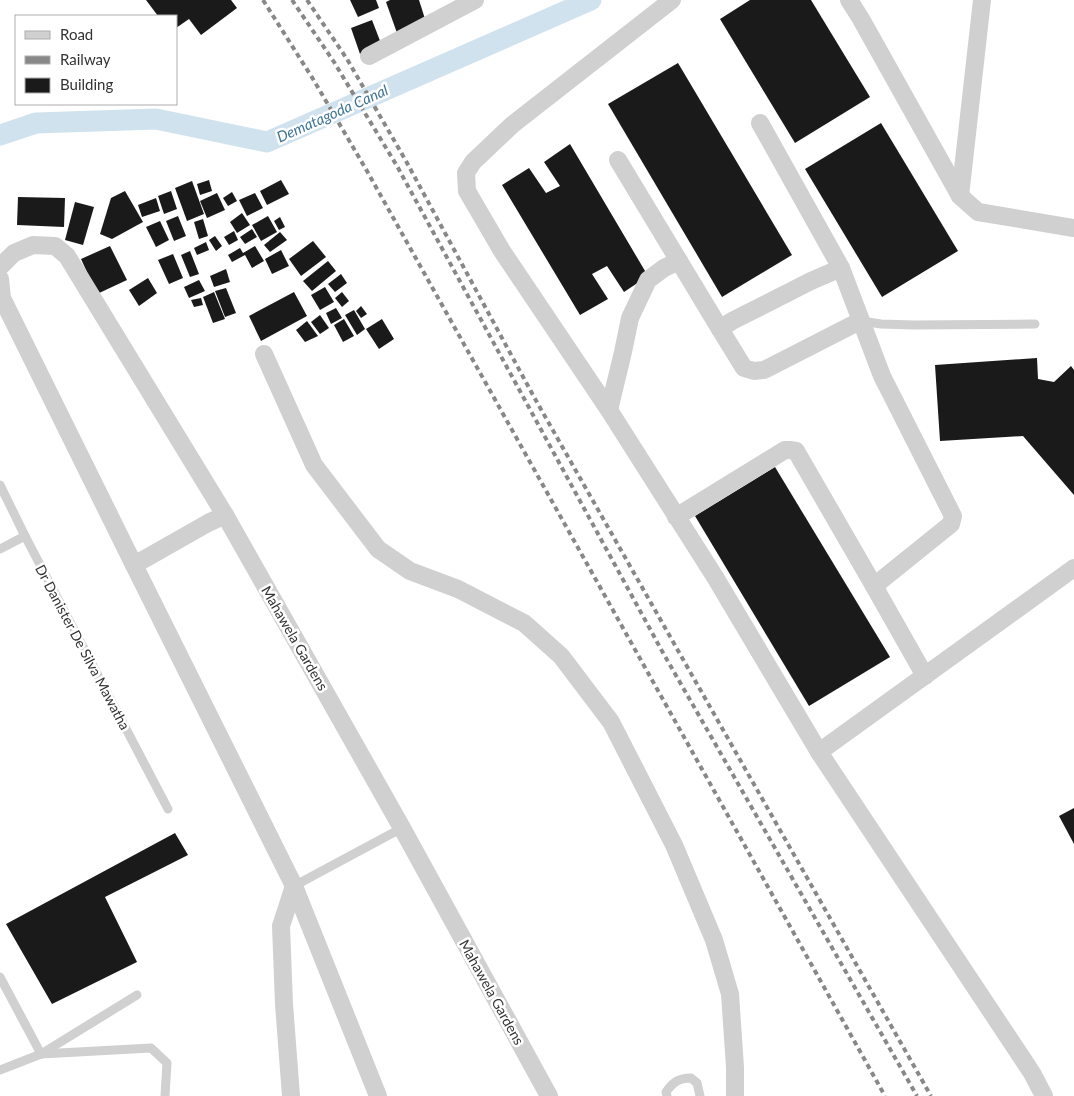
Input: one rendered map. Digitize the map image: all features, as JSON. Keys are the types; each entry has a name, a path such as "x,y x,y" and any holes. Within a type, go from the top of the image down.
{"street":[{"path":"369,56 475,0"},
{"path":"672,0 512,125 473,162 466,173 467,191 502,250 715,577 819,752 1032,1073 1044,1096"},
{"path":"849,0 960,196 978,212 1074,228"},
{"path":"960,196 982,0"},
{"path":"760,123 841,268 882,376 953,516 952,524 874,586"},
{"path":"618,160 744,368 754,371 764,370 860,321"},
{"name":"Mahawela Gardens","path":"0,267 14,253 33,244 55,246 67,256 225,515 402,828 549,1096"},
{"path":"608,410 630,318 648,280 664,268 679,262"},
{"path":"720,329 811,281 841,268"},
{"path":"0,279 2,298 294,886 378,1096"},
{"path":"264,354 314,464 378,549 410,571 458,589 524,623 561,656 611,722 674,845 714,940 730,994 735,1096"},
{"path":"676,517 785,450 796,452 925,676"},
{"path":"134,565 225,515"},
{"path":"819,752 1074,568"},
{"path":"291,1096 284,1004 281,926 294,886"}],"lane":[{"path":"860,321 914,325 1036,324"},
{"name":"Dr Danister De Silva Mawatha","path":"0,485 168,809"},
{"path":"0,549 25,536"},
{"path":"294,886 402,828"},
{"path":"0,977 41,1054"},
{"path":"0,1070 41,1054 136,995"},
{"path":"41,1054 151,1048 167,1062 167,1095"},
{"path":"667,1096 666,1092 671,1084 683,1078 691,1078 697,1083 700,1096"}],"building":[{"path":"146,0 231,0 237,8 201,35 189,19 178,27 178,15 157,15"},
{"path":"350,0 376,0 379,8 358,17"},
{"path":"390,0 419,0 426,22 397,33 386,2"},
{"path":"750,0 811,0 870,97 795,143 720,19"},
{"path":"372,20 382,46 360,54 351,28"},
{"path":"678,63 792,255 722,297 608,104"},
{"path":"881,123 958,251 882,297 805,169"},
{"path":"570,144 648,276 624,292 607,266 592,274 608,299 580,315 502,185 529,168 546,193 560,186 544,162"},
{"path":"209,180 212,191 200,195 197,184"},
{"path":"281,180 289,194 267,205 260,191"},
{"path":"192,181 204,214 187,221 175,188"},
{"path":"125,191 143,222 112,239 100,234 111,198"},
{"path":"171,191 177,209 164,214 158,196"},
{"path":"232,192 237,201 228,206 223,198"},
{"path":"217,193 225,210 207,218 200,201"},
{"path":"255,193 263,208 247,216 239,200"},
{"path":"18,197 65,198 64,227 17,225"},
{"path":"156,198 160,211 142,217 138,205"},
{"path":"75,202 94,207 83,245 65,240"},
{"path":"242,213 250,225 237,233 230,222"},
{"path":"178,216 186,236 174,241 166,221"},
{"path":"268,216 277,232 261,241 252,225"},
{"path":"280,217 285,227 279,230 274,221"},
{"path":"203,219 208,236 199,239 194,222"},
{"path":"160,221 169,240 156,247 146,227"},
{"path":"252,229 257,237 245,244 240,237"},
{"path":"234,231 238,240 229,245 224,237"},
{"path":"280,232 287,240 270,252 264,245"},
{"path":"215,236 222,246 216,251 209,240"},
{"path":"313,241 326,257 301,276 289,259"},
{"path":"206,242 209,250 197,255 194,248"},
{"path":"110,246 127,280 97,294 81,259"},
{"path":"255,246 264,261 252,268 245,255 232,262 228,255 240,248 243,253"},
{"path":"281,250 289,266 272,274 265,259"},
{"path":"190,251 199,274 190,277 181,255"},
{"path":"173,254 183,278 169,284 158,260"},
{"path":"328,261 336,271 312,291 303,281"},
{"path":"226,269 230,282 214,287 210,276"},
{"path":"341,274 347,283 335,292 328,284"},
{"path":"148,278 157,293 139,306 129,290"},
{"path":"199,280 205,291 189,298 184,287"},
{"path":"325,287 334,302 320,310 311,295"},
{"path":"226,288 236,313 225,317 215,291"},
{"path":"214,292 225,319 213,323 203,297"},
{"path":"294,292 307,316 261,341 249,316"},
{"path":"342,292 349,301 342,307 335,298"},
{"path":"201,298 203,305 194,307 191,300"},
{"path":"361,306 367,314 361,318 356,311"},
{"path":"336,308 342,318 331,324 326,313"},
{"path":"354,310 365,329 357,335 345,315"},
{"path":"320,315 329,328 320,334 311,322"},
{"path":"344,319 354,336 343,342 334,325"},
{"path":"382,319 394,339 379,349 366,329"},
{"path":"307,321 318,336 305,342 296,330"},
{"path":"1037,358 1038,379 1054,382 1071,366 1074,370 1074,495 1023,436 940,441 935,365"},
{"path":"775,467 890,657 809,706 695,516"},
{"path":"1074,808 1074,844 1059,816"},
{"path":"175,833 188,855 105,897 137,962 52,1004 6,924"}],"waterway":[{"name":"Dematagoda Canal","path":"0,135 36,123 156,119 267,142 591,0"}],"railway":[{"path":"263,0 313,79 367,171 885,1096"},
{"path":"292,0 334,62 397,166 662,651 917,1096"},
{"path":"307,0 347,59 406,161 534,397 931,1096"}]}
